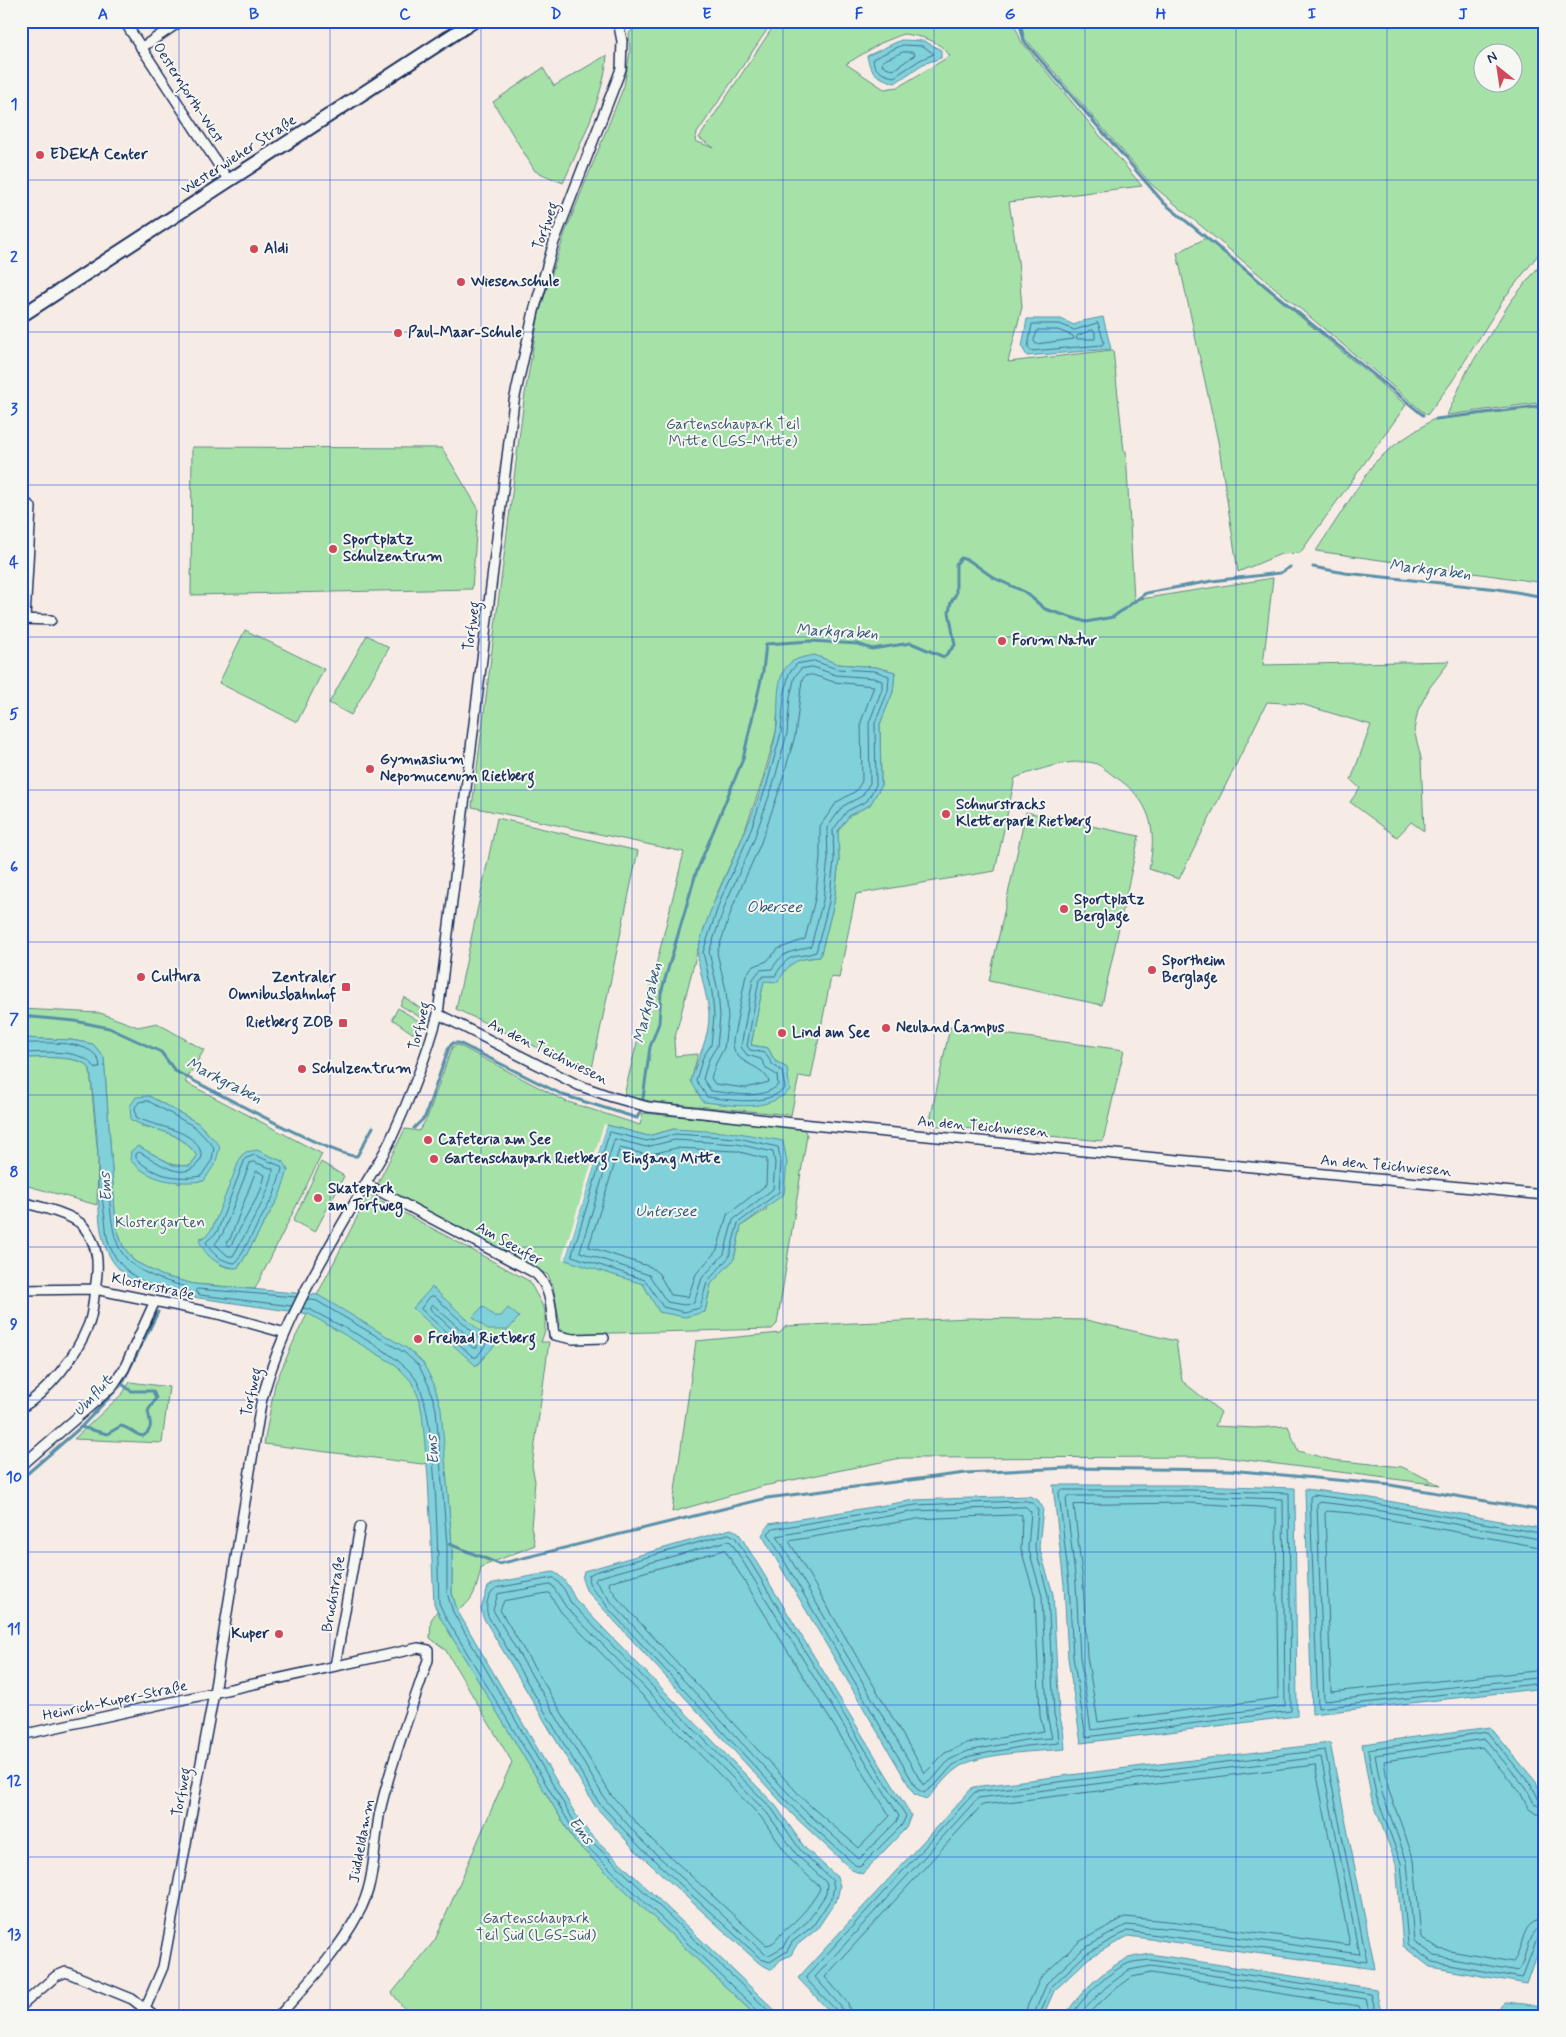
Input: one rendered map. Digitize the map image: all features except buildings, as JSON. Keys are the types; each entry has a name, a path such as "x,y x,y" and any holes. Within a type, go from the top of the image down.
{"main road":[{"name":"Westerwieher Straße","path":"21,316 474,21"}],"street":[{"name":"Oesternforth-West","path":"124,21 229,181"},
{"path":"141,48 181,21"},
{"name":"Torfweg","path":"138,2016 145,2009 163,1967 214,1693 261,1402 281,1332 291,1320 390,1142 413,1092 429,1050 438,1014 514,401 534,311 554,242 621,69 622,41 618,21"},
{"path":"21,499 31,507 23,619 51,620"},
{"name":"An den Teichwiesen","path":"438,1014 578,1085 648,1107 1545,1195"},
{"name":"Am Seeufer","path":"366,1184 535,1273 548,1288 554,1335 573,1339 604,1338"},
{"name":"Klosterstraße","path":"21,1202 54,1210 83,1226 95,1245 99,1266 95,1289 218,1314 281,1332"},
{"path":"21,1290 95,1289 89,1324 79,1346 31,1402 21,1408"},
{"path":"21,1466 111,1388 124,1369 155,1301"},
{"name":"Bruchstraße","path":"335,1666 360,1528"},
{"name":"Jüddeldamm","path":"279,2016 325,1962 359,1914 368,1891 380,1812 392,1765 428,1660 428,1650 418,1648 335,1666"},
{"path":"214,1693 335,1666"},
{"name":"Heinrich-Kuper-Straße","path":"21,1735 214,1693"},
{"path":"21,2006 56,1976 66,1972 132,1999 154,2016"}],"green space":[{"name":"Gartenschaupark Teil Mitte (LGS-Mitte)","path":"642,21 773,21 697,133 695,141 714,148 699,138 777,21 1009,21 1016,28 1021,41 1142,186 1009,202 1018,261 1022,307 1008,362 1113,350 1124,451 1126,451 1134,600 1273,578 1263,665 1450,661 1430,687 1418,710 1414,730 1421,758 1424,831 1411,822 1397,837 1350,802 1360,788 1351,780 1371,725 1301,704 1267,702 1179,879 1149,869 1152,854 1151,828 1143,805 1136,794 1099,765 1085,762 1065,763 1033,772 1015,778 995,871 856,894 839,978 831,977 811,1078 799,1076 791,1115 654,1102 624,1095 684,852 472,807 524,400 539,313 565,233 624,86 630,52 629,33","holes":["903,34 929,40 941,46 950,56 898,87 884,89 846,64 881,43","814,655 838,664 876,667 895,672 893,692 880,724 881,786 870,805 850,815 838,831 839,860 834,903 820,957 800,959 764,980 751,1045 768,1048 775,1061 787,1068 691,1081 698,1054 675,1056 674,1041 697,952 716,896 742,838 762,782 776,732 779,695"]},
{"path":"1021,21 1545,21 1545,246 1505,297 1451,383 1427,415 1151,184 1024,37"},
{"path":"607,55 602,86 563,183 535,171 493,102 543,68 554,86"},
{"path":"1206,238 1406,405 1300,553 1281,554 1238,572 1218,441 1177,253"},
{"path":"1545,259 1545,402 1447,415 1467,371 1511,301"},
{"path":"1545,407 1545,583 1316,551 1374,463 1396,444 1432,420"},
{"name":"Sportplatz Schulzentrum","path":"192,447 442,448 478,508 472,589 191,595"},
{"path":"245,630 324,669 297,722 219,683"},
{"path":"367,635 389,648 351,715 329,703"},
{"name":"Sportplatz Berglage","path":"1026,812 1139,836 1102,1005 989,981"},
{"path":"497,818 638,851 591,1073 456,1009"},
{"path":"404,997 425,1012 423,1019 400,1005"},
{"path":"398,1008 422,1023 418,1033 412,1033 392,1019"},
{"name":"Klostergarten","path":"21,1009 100,1013 138,1027 157,1023 204,1050 185,1082 322,1154 255,1289 194,1284 163,1276 134,1261 123,1246 116,1226 104,1057 93,1044 71,1040 21,1038","holes":["149,1096 198,1123 220,1146 179,1184 147,1151 174,1165 190,1166 197,1156 186,1143 173,1135 141,1126","259,1152 284,1162 288,1171 277,1200 239,1267 225,1267 214,1260 200,1238 208,1236 220,1210"]},
{"path":"950,1027 1124,1050 1103,1141 929,1125"},
{"path":"458,1045 565,1101 640,1125 643,1113 803,1128 807,1135 777,1324 772,1329 573,1334 561,1330 553,1286 548,1275 377,1185 405,1129 419,1131 427,1118 452,1047","holes":["607,1125 648,1136 674,1129 767,1209 741,1226 734,1259 711,1284 705,1312 660,1312 643,1284"]},
{"path":"21,1058 69,1059 85,1064 90,1069 98,1157 97,1205 21,1184"},
{"name":"Skatepark am Torfweg","path":"321,1162 344,1176 315,1232 293,1221"},
{"name":"Freibad Rietberg","path":"369,1194 529,1281 545,1310 545,1331 541,1342 549,1342 532,1466 535,1481 531,1527 535,1545 481,1567 477,1586 471,1598 468,1603 457,1610 452,1593 452,1545 445,1461 422,1464 264,1444 275,1384 296,1336"},
{"path":"970,1318 1086,1320 1176,1341 1182,1381 1221,1412 1215,1426 1255,1428 1288,1426 1298,1451 1332,1460 1402,1467 1440,1485 1223,1457 901,1458 763,1486 672,1512 696,1341 780,1333 786,1326"},
{"path":"130,1382 169,1387 162,1443 74,1439 123,1393"},
{"name":"Gartenschaupark Teil Süd (LGS-Süd)","path":"437,1611 575,1842 756,2016 410,2016 392,1993 435,1940 512,1762 445,1649 430,1638 431,1620"}],"water":[{"path":"901,40 924,41 941,50 941,58 923,64 895,83 884,79 870,67 867,56"},
{"path":"1103,317 1111,349 1027,356 1022,347 1027,319 1061,319 1074,325"},
{"name":"Obersee","path":"814,655 838,664 876,667 895,672 893,692 880,724 881,786 870,805 850,815 838,831 839,860 834,903 820,957 794,962 778,982 764,981 751,1045 768,1048 775,1061 787,1068 790,1090 770,1102 760,1105 738,1106 703,1102 691,1081 709,1022 698,950 712,908 747,828 766,774 776,733 778,691 782,676 785,669 791,663"},
{"name":"Ems","path":"21,1038 71,1040 93,1044 104,1057 116,1226 123,1246 134,1261 163,1276 194,1284 318,1295 408,1349 423,1363 434,1384 441,1408 452,1545 452,1593 457,1610 576,1815 589,1833 781,2016 756,2016 575,1842 441,1619 434,1604 428,1477 422,1413 419,1398 411,1381 396,1365 309,1314 158,1292 135,1282 119,1269 109,1254 102,1237 95,1112 90,1069 85,1064 69,1059 21,1058"},
{"path":"149,1096 198,1123 220,1146 216,1162 204,1181 183,1182 164,1180 146,1173 130,1160 131,1151 138,1146 173,1165 190,1166 197,1156 190,1147 175,1136 131,1120 130,1106 136,1097"},
{"name":"Untersee","path":"607,1125 648,1136 674,1129 739,1133 783,1141 787,1162 784,1194 741,1226 734,1259 711,1284 705,1312 685,1317 659,1312 643,1284 565,1260"},
{"path":"257,1150 284,1162 288,1171 279,1197 242,1262 237,1268 225,1266 209,1256 199,1240 212,1229 241,1156 246,1152"},
{"path":"432,1287 495,1345 476,1366 413,1308"},
{"path":"483,1306 494,1316 501,1316 508,1308 519,1317 508,1330 488,1330 473,1317"},
{"path":"1053,1485 1190,1485 1295,1488 1297,1716 1081,1743 1068,1658 1064,1585"},
{"path":"1305,1489 1354,1495 1545,1529 1545,1688 1312,1714"},
{"path":"1029,1496 1038,1500 1043,1508 1039,1547 1053,1594 1059,1714 1065,1749 993,1756 966,1763 952,1772 926,1799 914,1794 762,1535 769,1524 915,1500"},
{"path":"731,1529 738,1532 911,1815 906,1828 862,1874 852,1870 794,1816 586,1590 582,1579 584,1571"},
{"path":"553,1572 569,1587 575,1599 776,1806 805,1848 837,1877 840,1886 837,1899 817,1929 796,1946 791,1955 780,1960 772,1970 759,1963 636,1851 595,1806 483,1617 481,1609 488,1587 494,1583"},
{"path":"1490,1727 1536,1782 1545,1801 1545,1932 1527,1984 1430,1967 1403,1946 1396,1864 1371,1796 1362,1744"},
{"path":"1330,1743 1375,1969 1128,1936 1089,1958 1054,1991 1043,2016 834,2016 798,1978 973,1787"},
{"path":"1150,1954 1376,1989 1382,2016 1065,2016 1083,1992 1115,1965 1133,1957"},
{"path":"1505,2002 1543,2006 1545,2016 1491,2016"}],"pier":[{"path":"604,1124 607,1125 565,1260 562,1259"}],"waterway":[{"path":"1019,21 1024,41 1164,203 1423,415"},
{"path":"1436,419 1545,405"},
{"name":"Markgraben","path":"643,1098 650,1047 659,1023 661,993 696,873 743,759 763,671 766,644 810,641 858,644 872,649 911,643 944,657 955,645 949,612 951,602 956,594 956,564 961,558 970,561 994,578 1025,592 1045,609 1086,622 1113,617 1146,593 1212,581 1280,573 1290,567"},
{"name":"Markgraben","path":"1313,567 1345,573 1498,589 1545,597"},
{"name":"Markgraben","path":"21,1016 75,1021 109,1028 161,1052 175,1071 298,1134 345,1154 357,1156 373,1127"},
{"name":"Markgraben","path":"414,1128 425,1117 449,1047 453,1043 459,1043 563,1095 637,1118 640,1112"},
{"name":"Umflut","path":"21,1479 81,1427 122,1384 158,1312"},
{"path":"81,1427 107,1434 121,1426 143,1436 149,1431 148,1411 156,1398 153,1391 131,1391 122,1384"},
{"path":"449,1544 499,1564 767,1498 966,1473 1068,1468 1229,1470 1390,1485 1545,1511"}],"place":[{"name":"EDEKA Center","path":"40,155"},
{"name":"Aldi","path":"254,249"},
{"name":"Wiesenschule","path":"461,282"},
{"name":"Paul-Maar-Schule","path":"398,333"},
{"name":"Sportplatz Schulzentrum","path":"333,549"},
{"name":"Forum Natur","path":"1002,641"},
{"name":"Gymnasium Nepomucenum Rietberg","path":"370,769"},
{"name":"Schnurstracks Kletterpark Rietberg","path":"946,814"},
{"name":"Sportplatz Berglage","path":"1064,909"},
{"name":"Sportheim Berglage","path":"1152,970"},
{"name":"Cultura","path":"141,977"},
{"name":"Zentraler Omnibusbahnhof","path":"346,987"},
{"name":"Rietberg ZOB","path":"343,1023"},
{"name":"Neuland Campus","path":"886,1028"},
{"name":"Lind am See","path":"782,1033"},
{"name":"Schulzentrum","path":"302,1069"},
{"name":"Cafeteria am See","path":"428,1140"},
{"name":"Gartenschaupark Rietberg - Eingang Mitte","path":"434,1159"},
{"name":"Skatepark am Torfweg","path":"318,1198"},
{"name":"Freibad Rietberg","path":"418,1339"},
{"name":"Kuper","path":"279,1634"}]}
